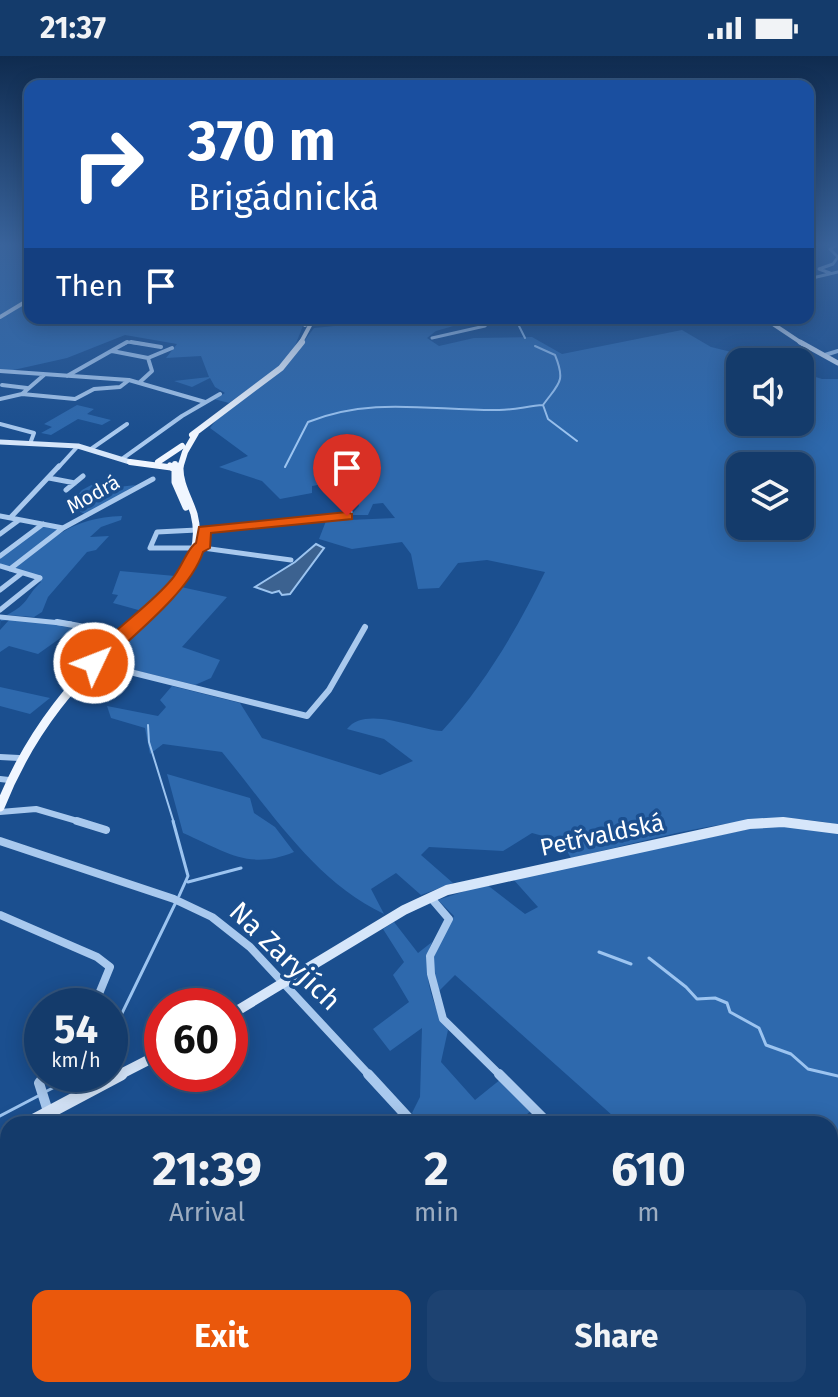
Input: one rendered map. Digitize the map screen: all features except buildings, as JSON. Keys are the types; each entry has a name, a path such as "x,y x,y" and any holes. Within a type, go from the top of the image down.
{"main road":[{"path":"148,466 165,460 214,418 281,368 296,351 309,324"},
{"path":"296,351 309,324"},
{"path":"0,810 4,780 51,707 177,584 192,564 200,548 192,507 177,467 196,433"},
{"path":"175,482 182,446"},
{"path":"130,462 166,472 191,512"},
{"path":"148,466 177,467"}],"street":[{"path":"307,333 321,324"},
{"path":"432,338 488,324"},
{"path":"773,324 838,363"},
{"path":"67,376 128,342 161,347"},
{"path":"112,351 148,358 172,348"},
{"path":"825,355 838,351"},
{"path":"140,382 152,371 148,358"},
{"path":"0,371 129,380 205,402"},
{"path":"1,386 19,373"},
{"path":"22,394 44,375"},
{"path":"0,399 22,394 75,399 94,389 116,388 129,380"},
{"path":"1,386 27,388"},
{"path":"122,459 220,394"},
{"path":"0,424 34,433 31,441"},
{"path":"91,449 127,424"},
{"path":"0,442 31,441 78,446 130,462"},
{"path":"11,517 78,446"},
{"path":"66,490 83,476"},
{"path":"49,478 75,483"},
{"name":"Modrá","path":"1,516 63,528 153,479"},
{"path":"200,548 204,530 347,516 350,512 339,494"},
{"path":"119,499 126,503"},
{"path":"0,534 19,520"},
{"path":"0,556 43,524"},
{"path":"4,568 63,528"},
{"path":"148,555 157,532 197,530"},
{"path":"150,548 200,548 291,560"},
{"path":"0,610 40,578 4,568"},
{"path":"0,590 22,573"},
{"path":"0,617 64,623 124,635"},
{"path":"94,663 307,716 329,690 365,627"},
{"path":"0,757 19,758"},
{"path":"0,810 36,809 106,830"},
{"name":"Petřvaldská","path":"248,1004 429,897 473,883 749,824 783,822 838,829"},
{"name":"Na Zaryjích","path":"0,841 174,899 203,912 231,930 407,1116"},
{"path":"429,897 447,913 449,919 430,956 431,974 443,1019 541,1116"},
{"path":"0,915 97,957 110,967 101,988"},
{"path":"55,1116 144,1064"},
{"path":"41,1092 49,1116"}],"shaded area":[{"path":"16,309 24,309 24,324 304,324 293,351 279,367 229,403 214,399 225,393 215,387 210,378 192,387 174,381 209,377 201,356 166,358 177,344 125,335 67,358 9,371 0,370 0,318"},
{"path":"355,324 460,324 436,331 427,338 439,346 474,338 532,337 562,354 682,330 711,347 726,351 726,436 814,436 814,376 838,379 838,825 807,820 740,822 571,858 561,841 532,833 503,851 429,847 421,855 453,883 421,895 396,873 371,889 384,914 359,900 315,864 222,752 163,744 150,754 145,728 111,718 107,706 158,716 166,707 160,700 172,686 240,703 262,738 380,775 413,761 384,739 347,729 355,722 378,719 442,731 486,675 545,572 487,560 458,563 439,588 418,589 411,554 402,542 352,549 319,539 326,521 395,518 383,503 373,504 368,515 351,515 359,506 355,494 341,491 336,482 312,486 312,493 280,499 262,481 219,467 248,456 210,428 217,419 284,368 314,328"},
{"path":"77,405 94,409 87,414 111,420 102,425 78,419 51,435 41,433 52,427 44,424"},
{"path":"95,483 109,488 136,485 86,515 69,505 82,490"},
{"path":"122,516 121,520 101,527 90,537 109,536 96,550 87,552 48,597 42,612 34,617 7,615 24,603 41,582 14,569 75,525"},
{"path":"42,526 59,529 11,567 0,565 0,556"},
{"path":"316,544 324,548 290,594 272,593 255,587 295,562"},
{"path":"120,571 175,576 142,611 113,603 118,595 112,594"},
{"path":"181,587 227,597 182,647 220,660 211,678 195,685 102,662"},
{"path":"1,618 30,619 76,627 38,654 9,646 0,652 0,630 9,620 1,621 0,627"},
{"path":"0,687 50,698 30,714 0,706"},
{"path":"167,774 250,798 254,813 275,827 294,852 263,860 250,859 224,852 183,833"},
{"path":"790,826 838,833 838,1116 613,1116 455,975 438,992 432,960 454,916 438,900 486,884 525,914 538,907 513,879 754,828"},
{"path":"394,922 418,953 432,942 427,963 430,987 437,1010 448,1030 441,1062 475,1100 501,1079 532,1110 525,1116 414,1116 412,1113 420,1097 422,1028 390,1051 373,1029 409,1002 393,975 404,962 383,929"}],"waterway":[{"path":"518,324 525,338"},
{"path":"535,346 555,355 560,371 557,387 543,405"},
{"path":"285,467 308,422 332,414 379,407 499,410 543,405"},
{"path":"543,405 548,419 577,441"},
{"path":"148,725 149,742 174,823"},
{"path":"173,821 188,876 179,896"},
{"path":"188,882 241,868"},
{"path":"128,1001 176,902"},
{"path":"599,952 631,964"},
{"path":"649,958 697,999 715,998 727,1003 730,1012 759,1028 766,1045 791,1054 808,1069 838,1076"},
{"path":"0,1116 40,1095"}],"route":[{"path":"94,663 177,584 192,564 197,548 203,548 204,530 347,516"}]}
